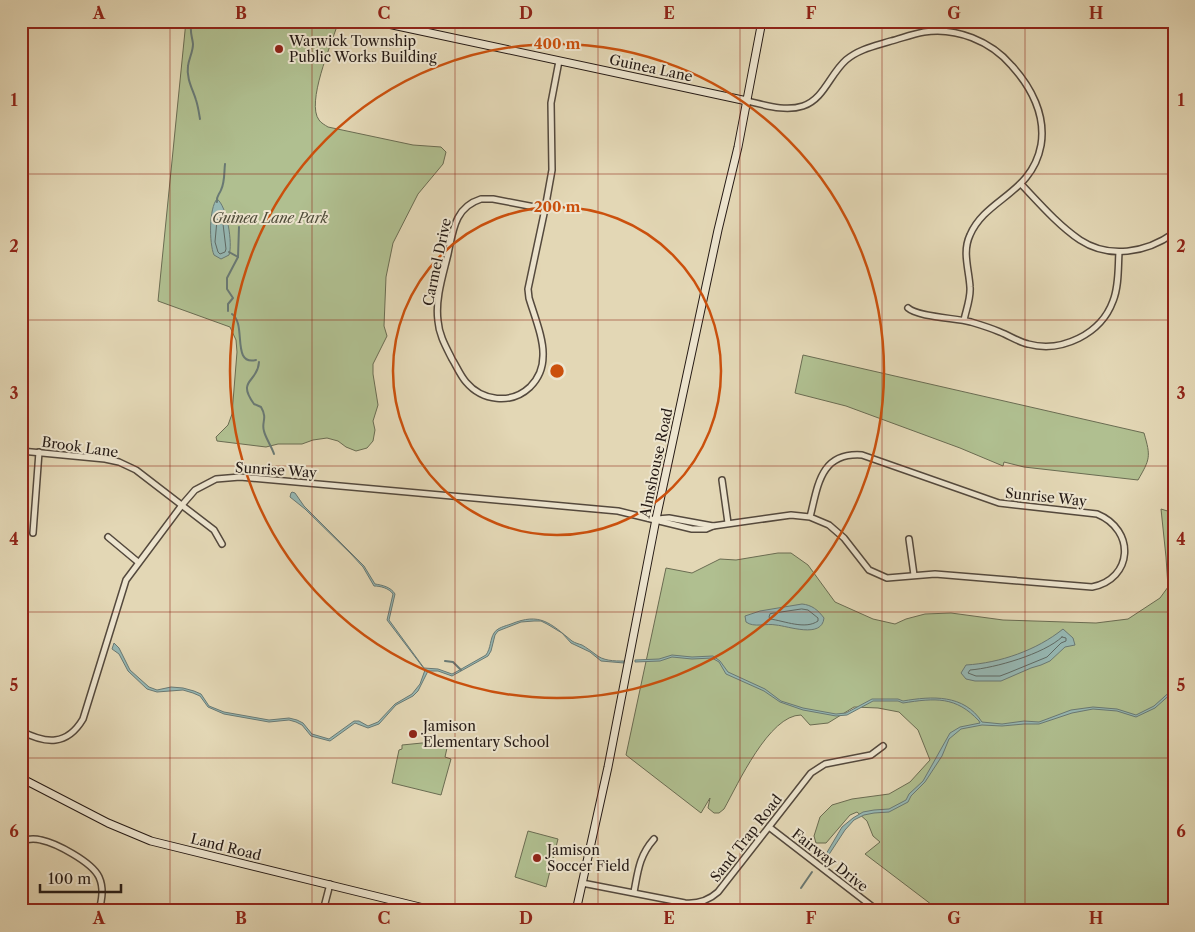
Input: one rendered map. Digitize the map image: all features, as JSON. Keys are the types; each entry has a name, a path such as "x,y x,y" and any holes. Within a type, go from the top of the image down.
{"main road":[{"name":"Guinea Lane","path":"374,21 747,101"},
{"name":"Almshouse Road","path":"576,911 604,786 656,519 747,101 762,21"},
{"name":"Land Road","path":"21,778 108,823 151,841 436,911"}],"street":[{"path":"747,101 780,108 800,107 810,103 820,95 832,75 844,62 867,48 930,32 946,32 971,37 993,49 1008,61 1021,76 1037,106 1041,124 1040,150 1032,169 1021,184 982,218 970,235 966,253 970,290 964,320"},
{"name":"Carmel Drive","path":"544,209 487,198 469,205 461,212 454,224 439,295 438,322 443,342 462,378 472,388 490,398 503,399 522,392 533,383 542,365 543,347 528,289 552,170 551,103 559,61"},
{"path":"1021,184 1066,229 1080,240 1101,249 1119,252 1144,249 1174,233"},
{"path":"908,308 917,314 964,320 1030,345 1051,346 1076,340 1088,334 1098,325 1111,306 1117,287 1119,252"},
{"name":"Brook Lane","path":"21,451 119,462 136,470 214,530 222,544"},
{"path":"33,532 39,452"},
{"name":"Sunrise Way","path":"21,732 39,740 54,740 67,736 79,725 86,711 123,587 138,562 195,490 210,482 224,478 240,477 618,511 656,519 669,518 713,526 791,515 810,517 820,520 837,530 864,564 876,574 895,579 914,575 935,574 1092,587 1103,584 1116,574 1124,554 1124,543 1116,526 1097,514 998,504 884,463 854,455 836,459 822,474 810,517"},
{"path":"722,480 728,523"},
{"path":"108,537 138,562"},
{"path":"909,539 914,575"},
{"name":"Sand Trap Road","path":"582,882 693,904 710,899 718,892 805,779 814,770 828,763 871,755 883,746"},
{"name":"Fairway Drive","path":"769,827 878,911"},
{"path":"21,841 35,839 48,842 88,863 94,869 101,882 102,896 99,911"},
{"path":"634,892 641,857 654,839"},
{"path":"323,911 330,884"}],"green space":[{"name":"Guinea Lane Park","path":"186,21 327,21 326,29 333,23 337,26 325,60 315,101 316,112 320,121 328,127 413,145 441,147 446,152 443,164 418,194 393,243 386,277 384,326 387,336 373,364 378,405 373,421 375,430 373,441 367,448 356,451 338,441 327,438 302,444 278,444 266,447 217,441 216,437 228,425 232,414 237,352 236,340 230,327 158,301"},
{"path":"803,355 1144,433 1148,448 1147,462 1138,480 1024,467 1004,462 1003,466 846,406 795,393"},
{"path":"1161,509 1174,513 1174,911 940,911 865,854 880,842 873,836 867,821 857,812 850,815 826,843 816,843 814,836 820,817 832,805 852,799 889,794 910,782 930,760 918,730 899,712 878,708 854,707 828,723 810,725 801,715 789,718 777,726 766,738 746,768 724,809 719,813 714,813 708,808 710,798 701,813 626,755 666,568 692,573 720,559 736,560 778,553 791,553 808,565 835,602 873,619 895,624 925,614 951,613 1003,620 1096,623 1128,619 1160,598 1168,587"},
{"path":"436,743 437,746 447,748 445,757 451,759 441,795 392,783 399,750 402,749 402,745"},
{"name":"Jamison Soccer Field","path":"528,831 558,839 546,887 515,877"}],"water":[{"path":"217,199 224,209 230,243 229,255 221,259 214,255 212,250 211,218 214,203"},
{"path":"292,492 295,493 304,506 364,566 375,584 386,587 395,594 389,620 424,668 438,669 452,674 486,655 495,631 521,621 537,619 544,621 562,633 541,621 521,622 498,631 488,656 452,676 438,671 428,671 418,691 413,696 396,705 379,724 368,728 355,723 330,741 311,736 302,725 289,720 269,722 224,714 208,707 200,696 193,693 183,690 157,692 147,689 128,671 119,654 112,649 114,643 119,648 130,670 149,687 157,690 171,687 194,691 201,694 209,706 224,712 269,720 289,718 297,720 303,723 312,734 329,739 354,721 359,721 368,726 378,722 395,704 412,694 420,684 425,670 387,620 393,594 389,590 374,586 363,567 351,554 290,497"},
{"path":"802,604 814,608 824,618 822,624 817,628 804,630 772,625 753,625 746,622 745,616 760,611"},
{"path":"1063,629 1073,638 1075,645 1065,647 1050,661 1041,665 1001,681 975,681 966,679 961,673 966,665 979,664 1018,654 1042,643"},
{"path":"562,633 602,658 624,661 624,663 601,661 590,652 571,643"},
{"path":"672,655 692,657 713,656 720,661 728,672 765,689 781,701 803,708 836,714 846,713 872,699 898,699 903,701 936,698 947,699 966,706 982,722 1002,724 1024,721 1039,722 1071,710 1093,707 1117,709 1136,715 1154,706 1174,688 1174,691 1155,708 1136,717 1117,711 1093,709 1072,713 1039,724 982,725 961,729 949,739 942,756 925,782 911,796 908,802 889,812 864,815 854,820 828,856 826,854 842,827 863,812 889,809 906,800 909,794 923,781 950,733 960,727 980,723 979,721 962,707 953,703 935,700 903,703 898,701 873,701 847,715 836,716 803,710 780,702 764,691 726,674 719,662 712,658 672,657 660,661 635,662 635,660 659,659"}],"waterway":[{"path":"192,21 193,47 188,75 197,102 200,119"},
{"path":"217,202 217,197 223,184 225,164"},
{"path":"228,311 228,304 233,298 227,289 227,278 238,257 239,227"},
{"path":"229,252 238,257"},
{"path":"232,314 239,326 241,351 244,357 248,360 256,360"},
{"path":"259,362 258,369 247,385 247,390 254,404 261,407 263,411 264,431 274,454"},
{"path":"445,661 453,662 461,670"},
{"path":"801,888 812,872"}],"place":[{"name":"Warwick Township Public Works Building","path":"279,49"},
{"name":"Jamison Elementary School","path":"413,734"},
{"name":"Jamison Soccer Field","path":"537,858"}]}
